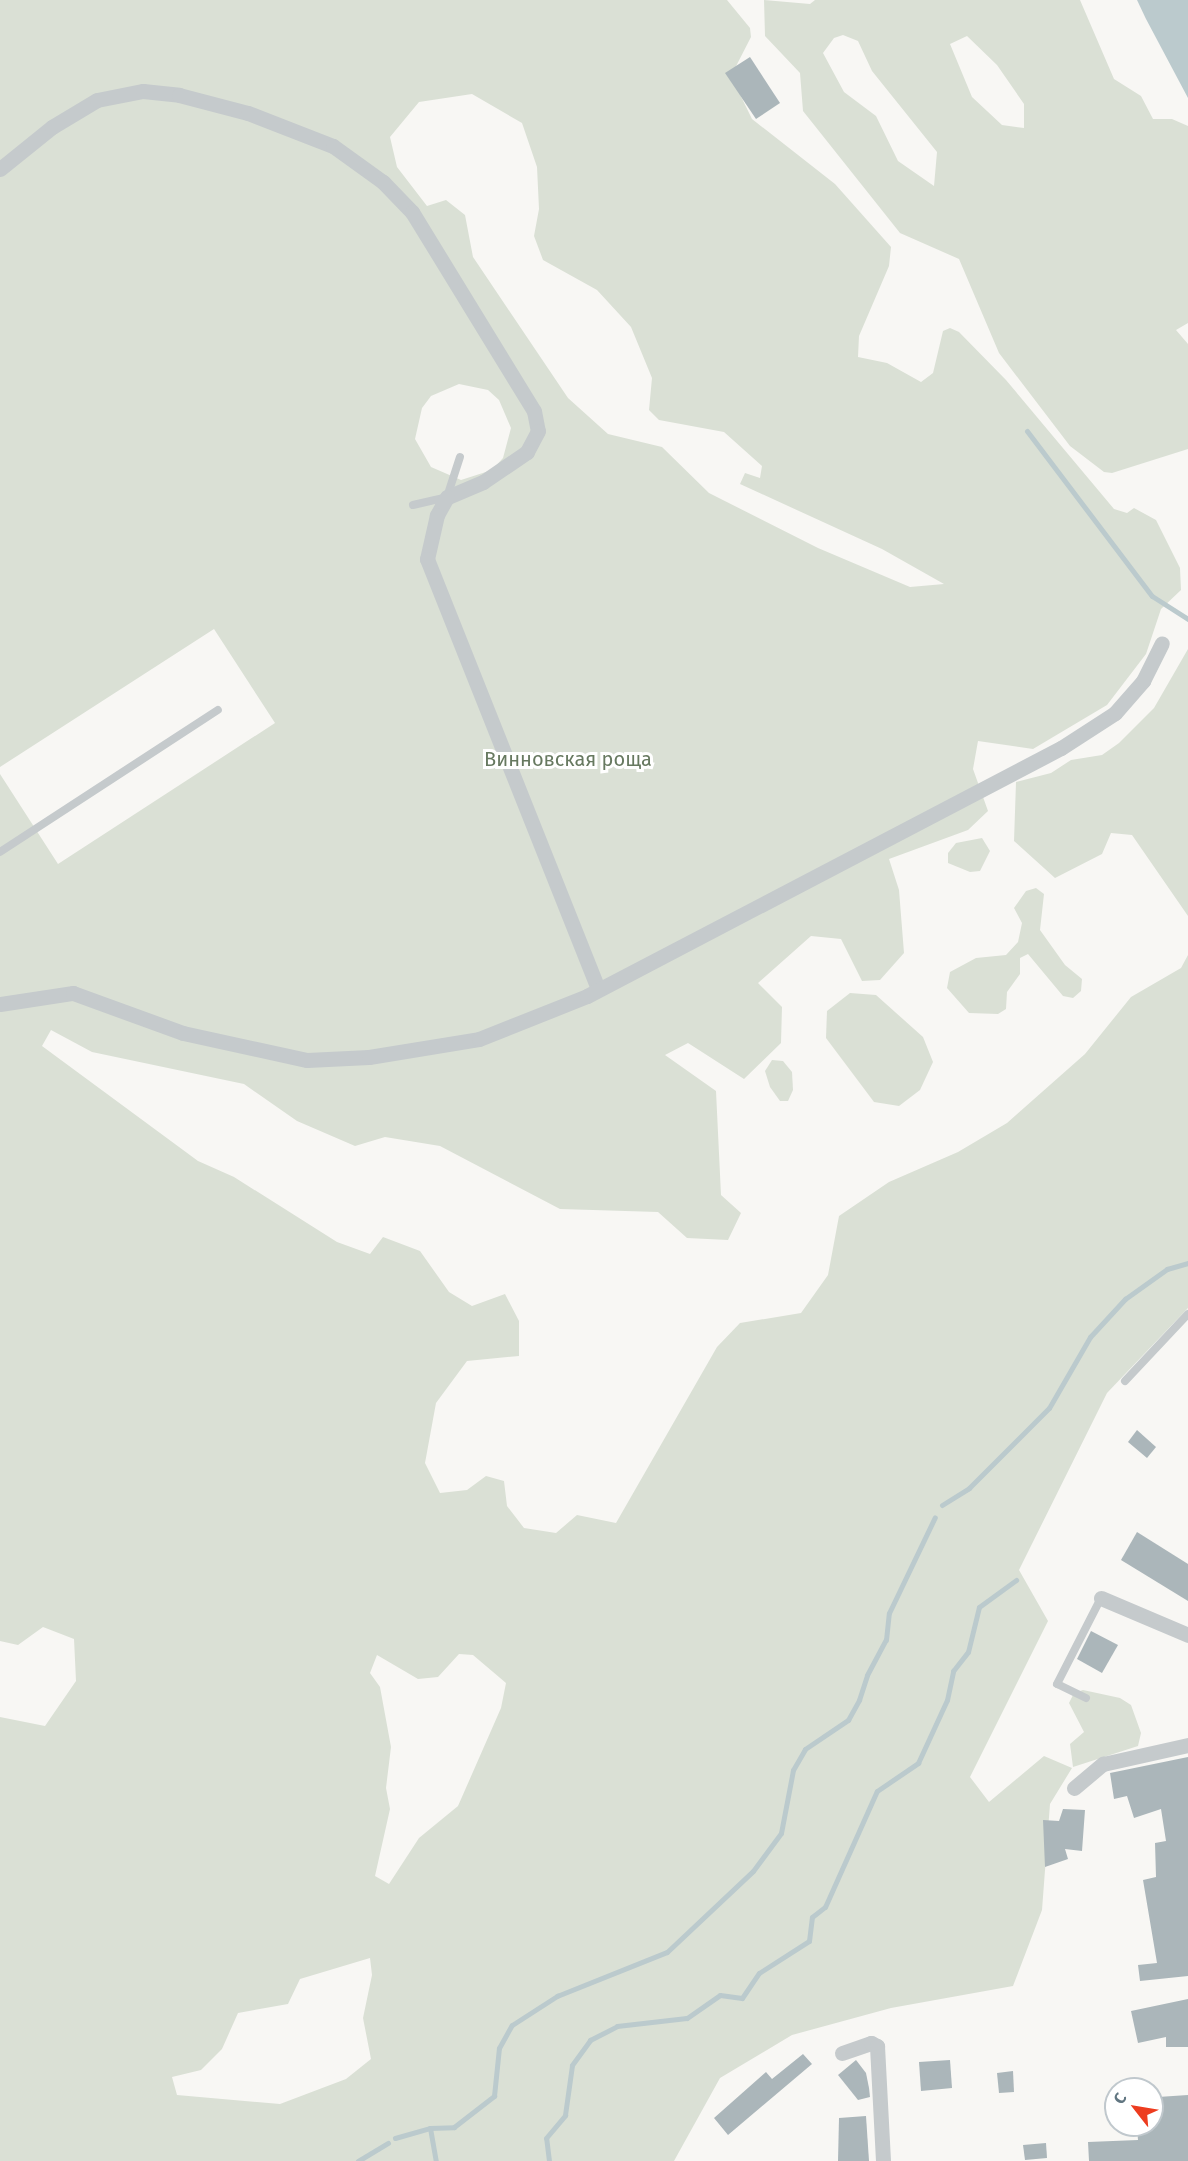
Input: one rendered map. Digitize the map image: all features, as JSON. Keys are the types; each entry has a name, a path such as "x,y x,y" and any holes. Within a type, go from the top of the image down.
{"street":[{"path":"0,169 52,127 97,100 143,91 179,94 248,113 323,141 361,164 418,221 534,411 538,430 526,452 483,482 447,497 437,515 427,559 433,580 598,988"},
{"path":"0,1004 73,993 183,1033 307,1060 369,1057 468,1042 561,1008 1061,748 1115,713 1143,681 1162,643"},
{"path":"1101,1598 1188,1635"},
{"path":"1074,1788 1103,1764 1188,1745"},
{"path":"842,2053 871,2043 877,2046 883,2161"}],"lane":[{"path":"413,505 447,497 460,457"},
{"path":"0,852 218,710"},
{"path":"1125,1381 1188,1314"},
{"path":"1086,1698 1057,1684 1101,1598"}],"green space":[{"name":"Винновская роща","path":"0,0 727,0 750,28 751,37 731,76 752,119 835,184 891,247 889,266 859,336 858,357 887,363 921,382 933,373 943,331 950,328 959,332 1006,380 1114,509 1127,513 1134,508 1156,520 1180,568 1181,590 1161,609 1146,654 1107,705 1033,749 978,741 973,769 988,811 968,830 889,859 899,890 904,953 880,980 862,981 841,939 811,936 758,983 782,1007 781,1043 744,1079 688,1043 665,1055 716,1091 721,1195 741,1213 728,1240 687,1238 658,1212 560,1209 440,1146 385,1137 355,1146 297,1121 244,1084 92,1052 51,1030 42,1046 198,1161 234,1177 337,1242 370,1254 383,1237 420,1251 449,1292 472,1306 505,1294 519,1321 519,1356 467,1361 436,1403 425,1463 440,1493 467,1490 486,1476 504,1481 507,1506 524,1528 556,1533 577,1515 616,1523 717,1347 740,1323 801,1313 828,1275 839,1216 889,1182 958,1152 1007,1123 1085,1054 1131,997 1181,968 1188,955 1188,1308 1107,1393 1019,1570 1048,1621 970,1777 989,1802 1044,1756 1072,1768 1050,1804 1042,1910 1013,1986 891,2008 792,2035 720,2078 674,2161 0,2161 0,1717 45,1726 76,1681 74,1639 43,1627 18,1645 0,1641 0,774 58,864 275,723 214,629 0,767","holes":["472,94 522,123 537,167 539,209 534,236 543,260 597,290 631,327 652,378 649,410 659,420 724,432 762,466 760,478 745,473 740,484 882,549 944,584 910,587 818,548 709,493 662,447 608,434 568,398 473,257 465,215 446,200 427,206 397,167 390,137 419,102","459,384 488,390 499,400 511,428 503,458 492,470 461,480 431,467 415,439 422,408 431,396","459,1654 473,1655 506,1683 501,1708 458,1806 419,1838 389,1884 375,1876 390,1809 386,1788 391,1747 380,1687 370,1673 377,1655 418,1679 438,1677","370,1958 372,1975 363,2018 371,2059 346,2079 280,2104 177,2095 172,2077 201,2070 222,2049 238,2013 288,2004 300,1979"]},
{"path":"764,0 810,4 815,0 1080,0 1114,79 1141,96 1153,119 1172,119 1188,126 1188,323 1176,330 1188,344 1188,449 1112,473 1104,472 1070,446 999,353 959,259 900,233 803,111 800,73 765,36","holes":["843,35 858,41 872,71 937,152 934,186 898,161 876,116 844,92 823,53 834,38","967,36 997,65 1024,104 1024,128 1002,125 972,97 950,44"]},
{"path":"1188,649 1188,916 1132,835 1111,833 1102,854 1055,878 1014,841 1016,782 1051,773 1071,760 1102,755 1119,743 1154,708"},
{"path":"982,838 990,851 980,871 970,872 948,863 948,853 956,843"},
{"path":"1036,888 1044,894 1040,930 1065,965 1082,979 1081,991 1073,998 1063,996 1028,954 1020,958 1020,974 1007,992 1006,1009 998,1014 969,1013 947,988 950,972 976,958 1006,955 1018,942 1022,923 1014,908 1026,891"},
{"path":"850,993 876,995 923,1037 933,1062 920,1090 899,1106 874,1102 826,1038 827,1011"},
{"path":"772,1060 783,1061 792,1072 793,1090 788,1101 780,1101 770,1087 765,1071"},
{"path":"1083,1690 1120,1698 1131,1705 1141,1733 1138,1746 1073,1767 1070,1744 1084,1732 1069,1703 1074,1693"}],"shaded area":[{"path":"1137,0 1188,0 1188,98 1146,19"}],"building":[{"path":"750,57 780,103 756,119 725,73"},
{"path":"1137,1430 1156,1447 1147,1458 1128,1442"},
{"path":"1137,1532 1188,1564 1188,1601 1121,1560"},
{"path":"1091,1631 1118,1645 1102,1673 1077,1659"},
{"path":"1188,1757 1188,1976 1140,1981 1138,1965 1157,1963 1143,1880 1156,1877 1155,1843 1166,1841 1161,1809 1134,1818 1127,1796 1114,1799 1110,1773"},
{"path":"1063,1809 1085,1810 1082,1851 1065,1849 1068,1859 1045,1867 1043,1820 1059,1821"},
{"path":"1188,1999 1188,2047 1166,2047 1166,2037 1138,2043 1131,2011"},
{"path":"803,2054 812,2064 728,2135 714,2118 766,2072 772,2079"},
{"path":"856,2060 866,2073 870,2097 858,2100 838,2075"},
{"path":"950,2060 952,2088 921,2091 919,2062"},
{"path":"1013,2071 1014,2092 999,2093 997,2073"},
{"path":"1188,2095 1188,2161 1089,2161 1088,2142 1164,2137 1164,2097"},
{"path":"866,2116 869,2161 838,2161 839,2118"},
{"path":"1046,2143 1047,2158 1025,2160 1023,2145"}],"waterway":[{"path":"1027,431 1152,596 1188,619"},
{"path":"942,1505 969,1488 1049,1408 1090,1337 1125,1299 1167,1269 1188,1263"},
{"path":"395,2138 430,2128 454,2127 494,2096 499,2048 512,2025 557,1996 667,1952 753,1871 781,1833 793,1770 805,1749 848,1720 859,1700 867,1675 886,1640 889,1613 935,1517"},
{"path":"549,2161 546,2138 565,2115 572,2065 590,2040 617,2026 687,2018 720,1995 742,1998 759,1973 809,1941 812,1917 825,1907 877,1791 918,1763 947,1700 953,1671 968,1652 979,1607 1016,1580"},
{"path":"430,2128 436,2161"},
{"path":"358,2161 388,2143"}]}
